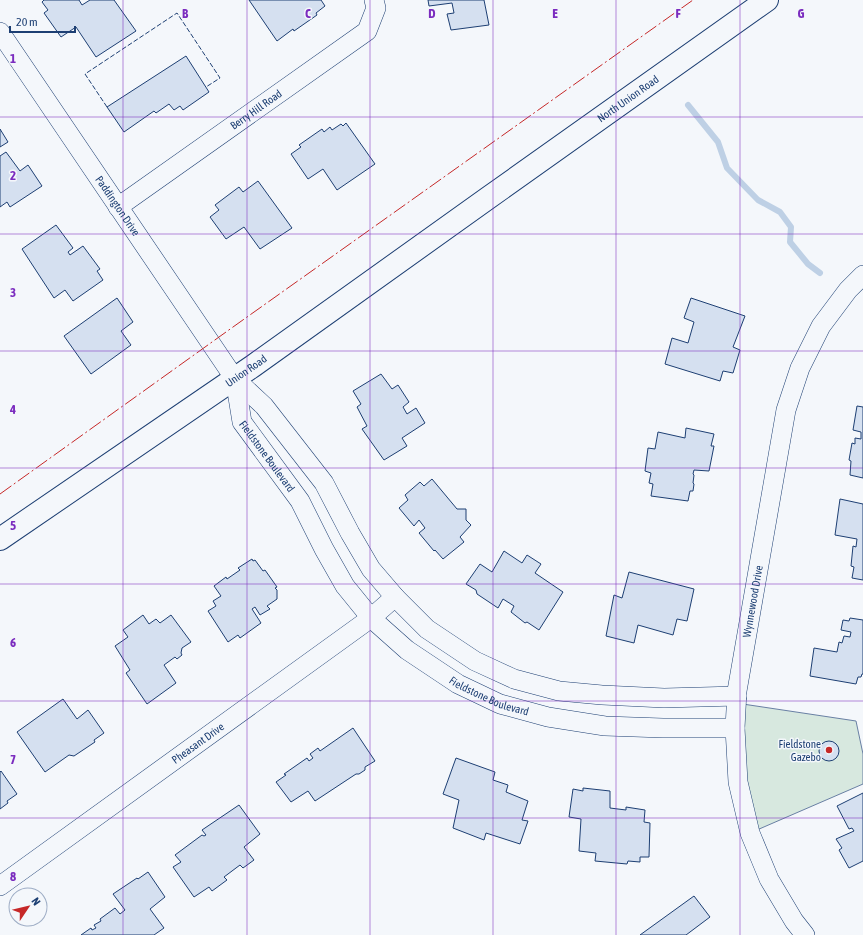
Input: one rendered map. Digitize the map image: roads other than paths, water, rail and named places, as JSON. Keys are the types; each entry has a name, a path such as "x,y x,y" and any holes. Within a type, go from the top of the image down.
{"main road":[{"name":"North Union Road","path":"488,198 767,0"},
{"name":"Union Road","path":"0,539 235,379 488,198"}],"street":[{"name":"Berry Hill Road","path":"118,207 367,31 376,8 374,0"},
{"name":"Paddington Drive","path":"0,32 235,379"},
{"name":"Wynnewood Drive","path":"805,935 768,879 750,833 738,782 735,728 737,696 786,410 800,368 821,326 848,290 863,275"},
{"path":"235,379 264,406 324,483 371,569 395,598 427,630 475,660 514,678 559,691 664,698 737,696"},
{"name":"Fieldstone Boulevard","path":"235,379 242,422 300,502 345,586 371,618 407,650 458,684 500,704 548,717 605,726 735,728"},
{"name":"Pheasant Drive","path":"0,886 371,618 395,598"}],"waterway":[{"path":"688,105 718,142 727,168 758,200 780,212 791,227 790,242 808,264 820,273"}],"place":[{"name":"Fieldstone Gazebo","path":"829,750"}]}
